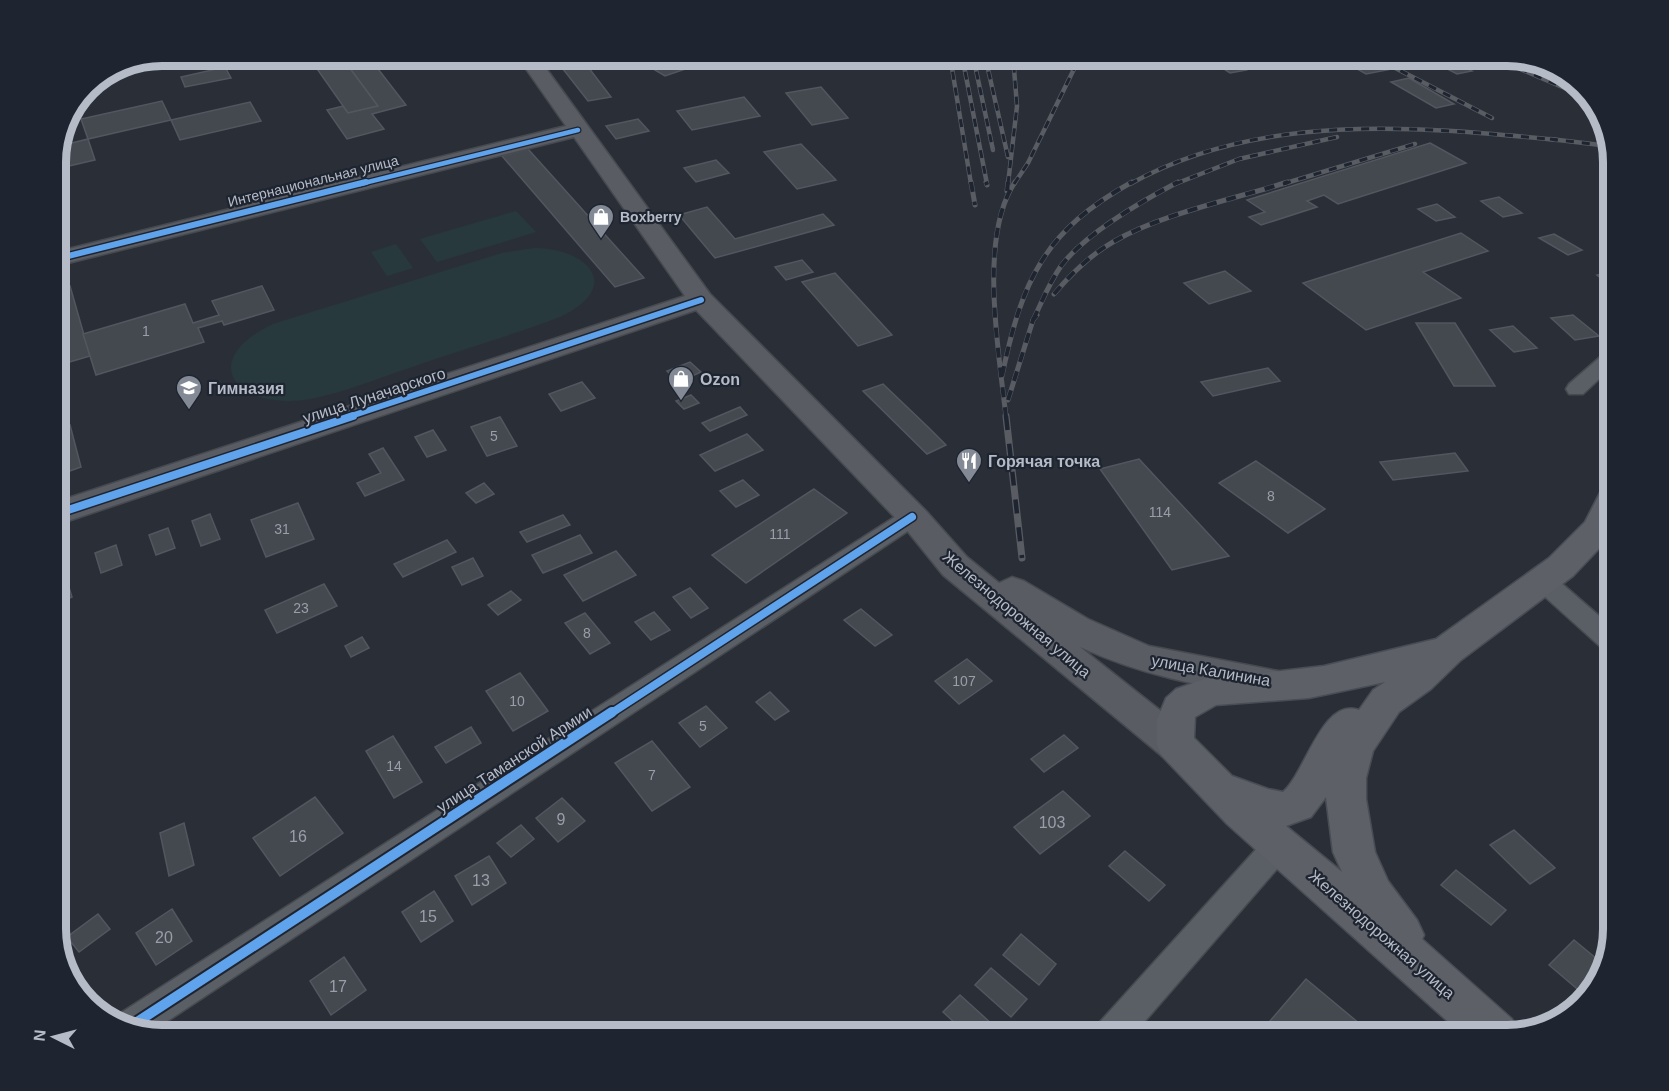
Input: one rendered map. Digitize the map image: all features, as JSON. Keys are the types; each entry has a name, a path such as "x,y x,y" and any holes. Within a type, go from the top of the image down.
{"main road":[{"name":"улица Калинина","path":"1448,650 1364,674 1294,684 1217,689 1201,693 1183,704 1175,717 1189,758 1261,806 1280,810 1294,807 1310,791 1342,730 1367,710 1386,701 1418,679 1448,650 1543,581 1598,529 1603,519"},
{"name":"улица Калинина","path":"1386,701 1355,746 1350,759 1346,800 1354,852 1366,880 1390,920 1456,998"},
{"name":"Железнодорожная улица","path":"1189,758 1241,812 1485,1025"}],"street":[{"name":"Железнодорожная улица","path":"534,66 701,300 914,518 955,566 1189,758"},
{"name":"Интернациональная улица","path":"66,250 576,128"},
{"name":"Интернациональная улица","path":"66,256 576,128"},
{"name":"улица Луначарского","path":"66,511 701,300"},
{"path":"1576,389 1603,366"},
{"name":"улица Калинина","path":"914,518 1014,591 1062,620 1120,650 1179,668 1294,684"},
{"name":"улица Таманской Армии","path":"138,1022 914,518"},
{"path":"1543,581 1603,627"},
{"path":"1120,1025 1279,845"}],"shaded area":[{"path":"516,211 536,232 437,262 420,239"},
{"path":"396,244 413,268 387,276 371,252"},
{"path":"535,248 570,255 583,262 591,271 594,282 591,293 581,305 562,316 526,329 350,388 310,399 285,401 263,398 246,391 235,381 231,368 235,354 249,339 273,324 502,253"}],"building":[{"path":"315,66 348,66 378,106 348,113"},
{"path":"348,66 376,66 406,105 372,114 384,129 347,139 327,110 343,106 348,113 378,106"},
{"path":"561,66 587,66 611,97 588,101"},
{"path":"648,66 694,66 665,76"},
{"path":"1219,66 1240,66 1246,70 1230,73"},
{"path":"1352,66 1380,66 1387,70 1366,74"},
{"path":"1441,66 1462,66 1472,71 1457,74"},
{"path":"225,67 231,78 185,87 181,77"},
{"path":"1409,78 1454,104 1436,108 1391,82"},
{"path":"821,87 848,118 812,125 786,93"},
{"path":"744,97 760,116 692,130 677,111"},
{"path":"162,101 171,120 88,139 81,119"},
{"path":"250,102 261,121 180,140 171,120"},
{"path":"638,119 649,131 616,139 606,126"},
{"path":"88,139 95,160 66,167 68,144"},
{"path":"1430,143 1466,163 1338,204 1324,195 1307,201 1317,207 1261,225 1249,217 1265,212 1247,200"},
{"path":"801,144 836,180 797,189 764,152"},
{"path":"528,149 644,278 615,287 502,156"},
{"path":"716,160 729,173 696,182 684,168"},
{"path":"1499,197 1522,213 1503,217 1481,201"},
{"path":"1437,204 1455,217 1436,221 1418,209"},
{"path":"707,207 735,239 823,214 834,225 715,258 679,215"},
{"path":"1461,233 1488,251 1423,272 1461,298 1366,330 1303,283"},
{"path":"1554,234 1582,250 1568,255 1539,238"},
{"path":"802,260 813,272 786,280 775,267"},
{"path":"1225,271 1251,291 1209,304 1184,283"},
{"path":"835,273 892,335 858,346 802,282"},
{"path":"70,286 90,356 66,363 66,287"},
{"path":"262,286 274,310 224,325 222,321 198,328 204,342 96,375 83,334 185,304 193,323 219,315 212,301"},
{"path":"1573,315 1599,336 1575,340 1551,318"},
{"path":"1416,323 1455,323 1495,386 1454,386"},
{"path":"1513,326 1537,348 1514,352 1490,330"},
{"path":"690,362 701,372 678,382 667,371"},
{"path":"1268,368 1280,381 1213,396 1201,382"},
{"path":"582,382 595,398 561,411 549,394"},
{"path":"883,384 946,445 927,454 863,391"},
{"path":"691,395 699,403 684,409 676,401"},
{"path":"740,407 747,415 710,431 702,423"},
{"path":"500,417 517,446 487,456 471,427"},
{"path":"70,425 81,467 66,472 66,426"},
{"path":"433,430 446,450 427,457 415,437"},
{"path":"747,434 763,450 715,471 700,455"},
{"path":"383,448 404,480 365,496 357,483 381,473 369,454"},
{"path":"1455,453 1468,471 1393,480 1380,462"},
{"path":"1139,459 1229,556 1172,570 1100,469"},
{"path":"1256,461 1325,509 1288,533 1219,483"},
{"path":"743,480 759,495 736,507 720,491"},
{"path":"484,483 494,494 476,503 466,493"},
{"path":"814,489 847,513 746,583 712,555"},
{"path":"298,503 314,539 266,557 251,520"},
{"path":"210,514 220,539 201,546 192,521"},
{"path":"563,515 570,525 527,542 520,532"},
{"path":"168,528 175,548 156,555 149,535"},
{"path":"580,535 592,553 543,573 532,555"},
{"path":"447,540 456,552 403,577 394,564"},
{"path":"116,545 122,565 101,573 95,553"},
{"path":"616,551 636,575 583,601 564,575"},
{"path":"473,558 483,576 462,585 452,567"},
{"path":"66,578 72,597 66,600"},
{"path":"324,584 337,606 277,633 265,610"},
{"path":"690,588 708,608 691,618 673,597"},
{"path":"511,591 521,600 498,615 488,605"},
{"path":"861,609 892,635 875,646 844,620"},
{"path":"654,612 670,630 651,640 635,622"},
{"path":"585,613 610,643 590,654 565,623"},
{"path":"362,637 369,648 351,657 345,646"},
{"path":"967,659 992,681 959,704 935,681"},
{"path":"520,673 548,711 513,731 486,691"},
{"path":"770,692 789,711 775,720 756,702"},
{"path":"706,706 727,728 700,747 679,723"},
{"path":"471,727 481,743 446,763 435,747"},
{"path":"1064,735 1078,748 1044,772 1031,759"},
{"path":"393,736 422,782 394,798 366,751"},
{"path":"652,741 690,787 652,811 615,763"},
{"path":"1063,791 1090,816 1040,854 1014,827"},
{"path":"315,797 343,833 280,876 253,838"},
{"path":"562,798 585,821 558,842 536,818"},
{"path":"184,823 194,865 169,876 160,833"},
{"path":"521,825 534,839 511,857 497,843"},
{"path":"1514,830 1555,868 1530,884 1490,845"},
{"path":"1125,851 1165,885 1149,901 1109,866"},
{"path":"489,856 506,883 472,905 455,876"},
{"path":"1456,870 1506,910 1491,925 1441,885"},
{"path":"434,891 453,921 421,942 402,912"},
{"path":"172,909 192,941 156,965 136,933"},
{"path":"98,914 110,929 79,952 67,937"},
{"path":"1021,934 1056,964 1039,985 1003,955"},
{"path":"1574,940 1598,960 1593,972 1580,991 1549,965"},
{"path":"344,957 366,990 331,1015 310,981"},
{"path":"991,968 1027,999 1011,1017 975,985"},
{"path":"1306,979 1360,1024 1359,1025 1267,1025"},
{"path":"960,995 993,1025 957,1025 943,1012"}],"railway":[{"path":"952,66 971,184"},
{"path":"964,66 987,184"},
{"path":"975,66 993,150"},
{"path":"987,66 1008,157"},
{"path":"1008,184 1017,106 1014,66"},
{"path":"1014,184 1028,163 1074,66"},
{"path":"1391,66 1492,118"},
{"path":"1515,67 1571,91"},
{"path":"1130,184 1180,161 1231,145 1284,135 1339,130 1394,129 1557,140"},
{"path":"1175,184 1239,159 1337,137"},
{"path":"1550,139 1601,145"},
{"path":"1283,184 1415,144"},
{"path":"971,182 975,205"},
{"path":"1007,191 1008,182"},
{"path":"1002,376 1018,312 1042,261 1057,240 1077,219 1102,200 1132,182"},
{"path":"1033,320 1053,279 1071,254 1115,219 1178,182"},
{"path":"1054,294 1089,259 1132,232 1175,215 1288,182"},
{"path":"1006,417 996,329 994,264 997,233 1004,205 1014,184"},
{"path":"1033,320 1037,315"},
{"path":"1008,400 1033,320"},
{"path":"1006,416 1022,558"}],"cycle path":[{"path":"66,257 578,130"},
{"path":"66,511 701,300"},
{"path":"138,1022 912,517"}],"place":[{"name":"Boxberry","path":"601,240"},
{"name":"Ozon","path":"681,402"},
{"name":"Гимназия","path":"189,411"},
{"name":"Горячая точка","path":"969,484"}]}
